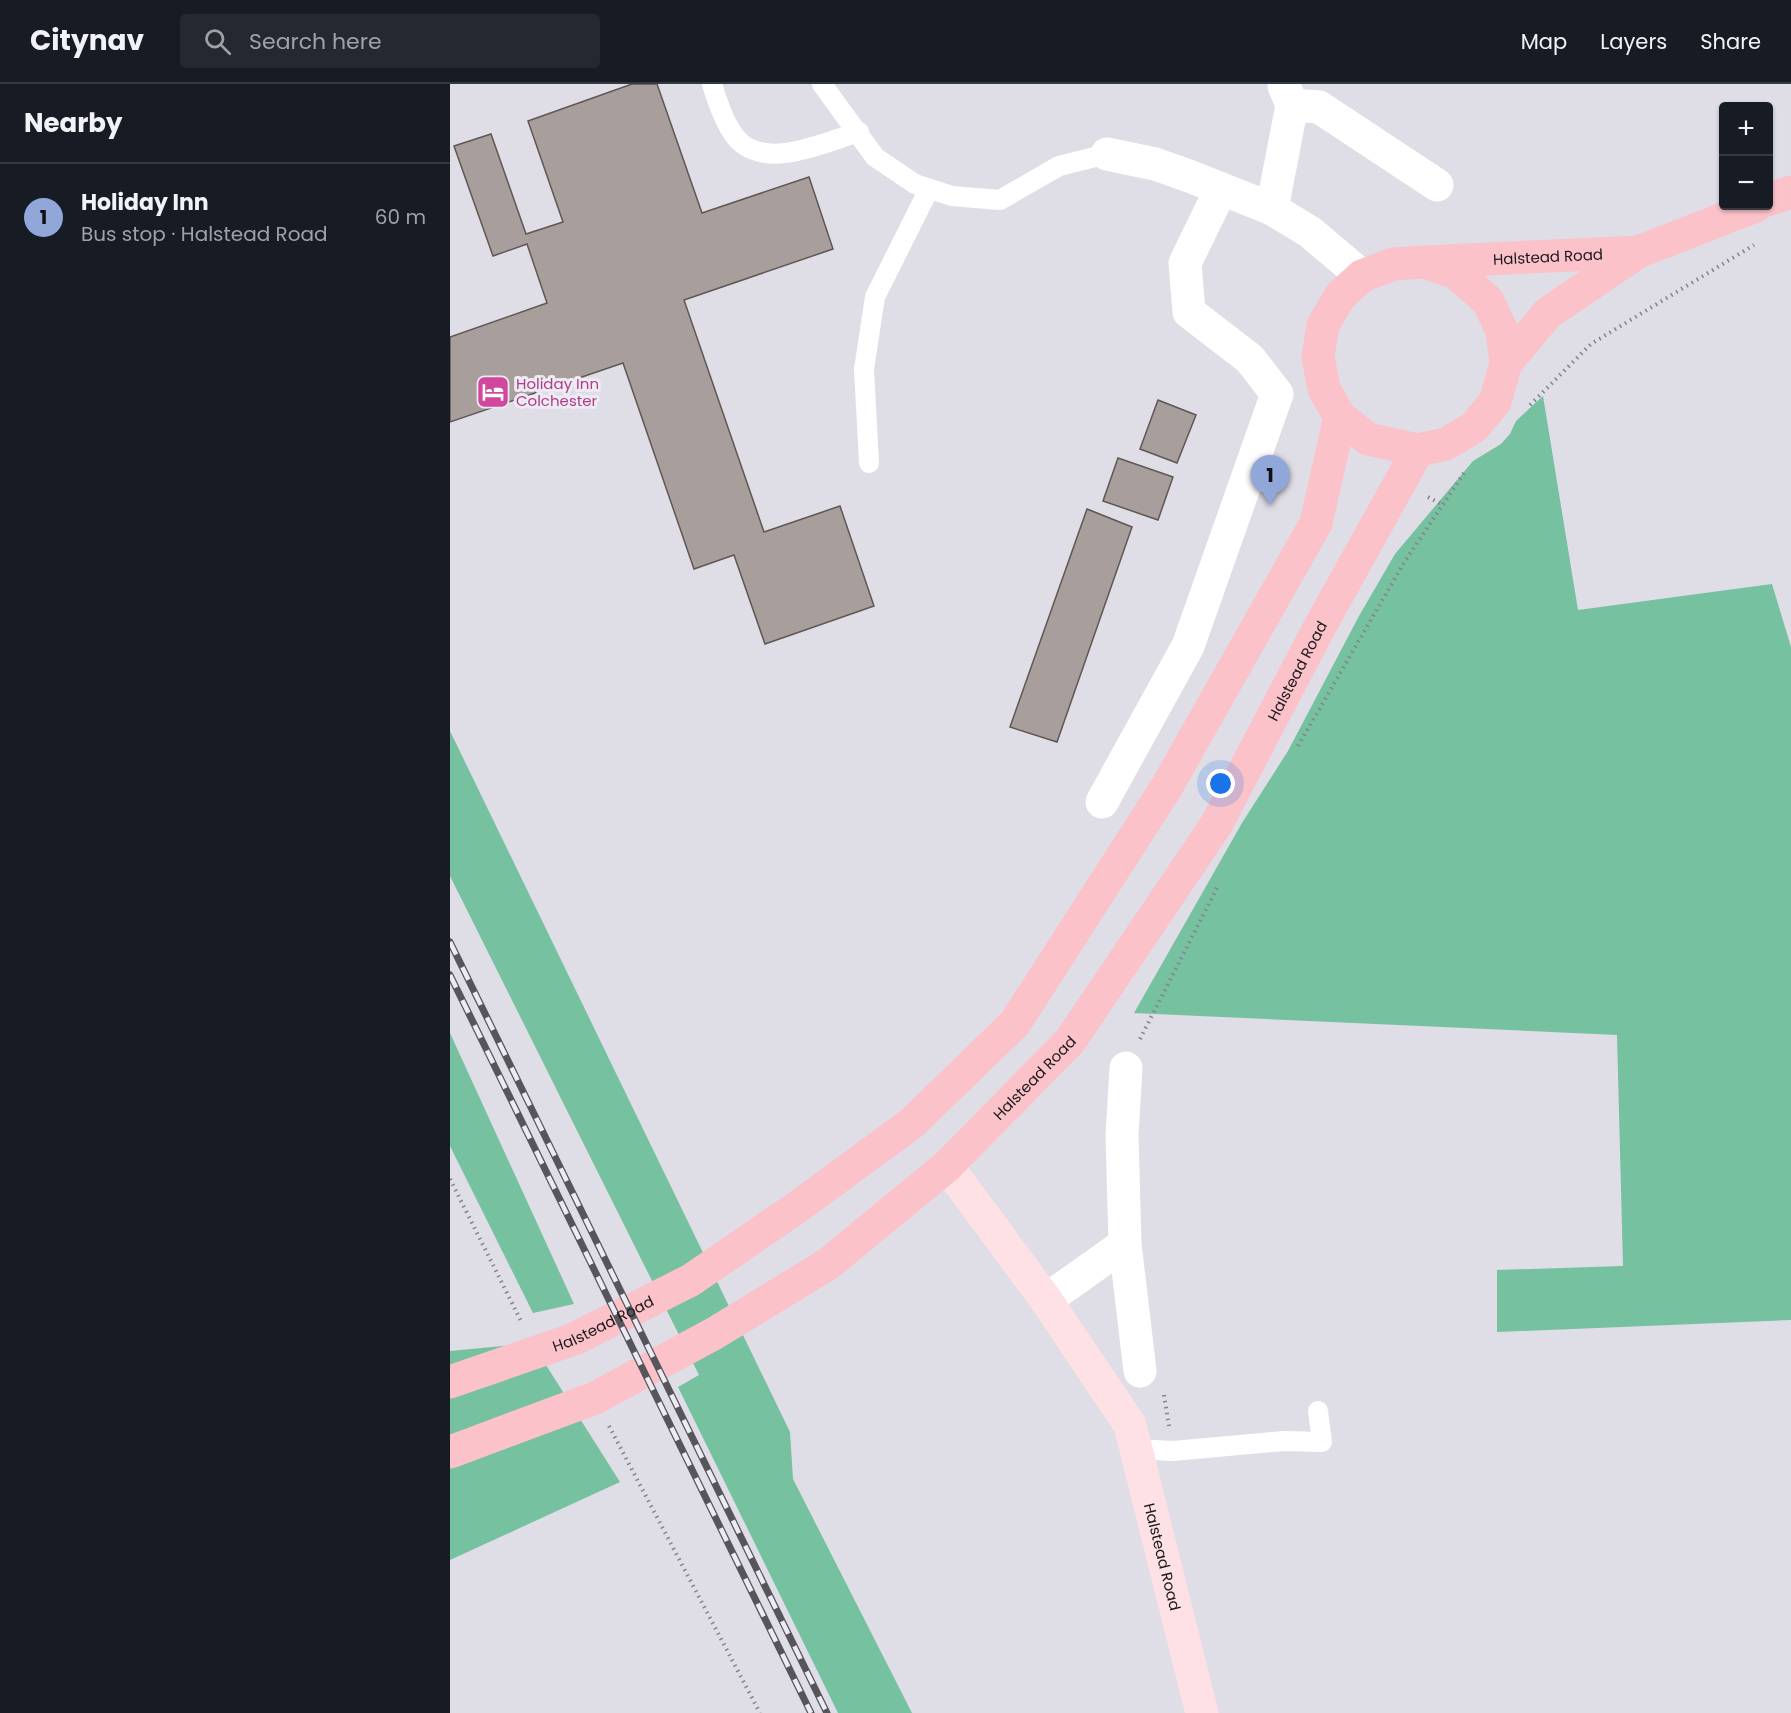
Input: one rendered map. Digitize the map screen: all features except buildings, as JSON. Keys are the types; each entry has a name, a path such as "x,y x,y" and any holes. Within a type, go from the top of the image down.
{"main road":[{"path":"1773,199 1791,192"},
{"name":"Halstead Road","path":"1506,363 1548,314 1638,252 1746,210"},
{"name":"Halstead Road","path":"1424,262 1638,252"},
{"path":"1424,262 1456,273 1488,301 1502,331 1506,363 1495,402 1474,427 1446,444 1419,450 1368,440 1340,417 1324,389 1318,357 1323,325 1340,296 1362,276 1393,264 1424,262"},
{"name":"Halstead Road","path":"450,1382 574,1339 691,1280 796,1208 912,1123 1015,1023 1166,788 1316,524 1340,417"},
{"name":"Halstead Road","path":"948,1166 1070,1041 1216,825 1318,630 1419,450"},
{"path":"450,1452 595,1398 715,1333 828,1264 948,1166"}],"street":[{"path":"1272,209 1287,94 1319,107 1437,185"},
{"path":"1107,154 1155,164 1272,209 1310,232 1362,276"},
{"path":"1102,802 1188,646 1277,394 1250,359 1189,312 1185,262 1221,189"},
{"path":"1126,1068 1122,1135 1125,1244 1140,1371"},
{"name":"Halstead Road","path":"948,1166 1046,1300 1130,1425 1202,1713"},
{"path":"1046,1300 1125,1244"}],"lane":[{"path":"712,84 724,116 739,141 754,151 774,154 793,152 859,132"},
{"path":"822,84 875,157 915,184 952,196 1000,200 1059,166 1107,154"},
{"path":"869,463 864,369 874,297 929,189"},
{"path":"1136,1449 1173,1451 1284,1440 1322,1442 1318,1411"}],"path":[{"path":"1524,411 1591,344 1761,241"},
{"path":"1297,747 1405,561 1466,470"},
{"path":"1126,1068 1220,882"},
{"path":"450,1179 516,1311"},
{"path":"595,1398 760,1713"}],"green space":[{"path":"1543,396 1578,610 1772,584 1791,647 1791,1320 1497,1332 1497,1270 1623,1266 1617,1035 1134,1013 1242,823 1288,751 1359,616 1395,554 1473,461 1501,444 1510,434 1516,421"},
{"path":"450,731 790,1432 793,1479 912,1713 838,1713 678,1387 699,1375 450,876"},
{"path":"450,1033 574,1304 533,1313 450,1146"},
{"path":"532,1343 620,1482 450,1560 450,1351"}],"railway":[{"path":"450,942 827,1713"},
{"path":"450,975 811,1713"}],"place":[{"name":"Holiday Inn Colchester","path":"493,392"},
{"name":"Holiday Inn","path":"1270,505"}]}
